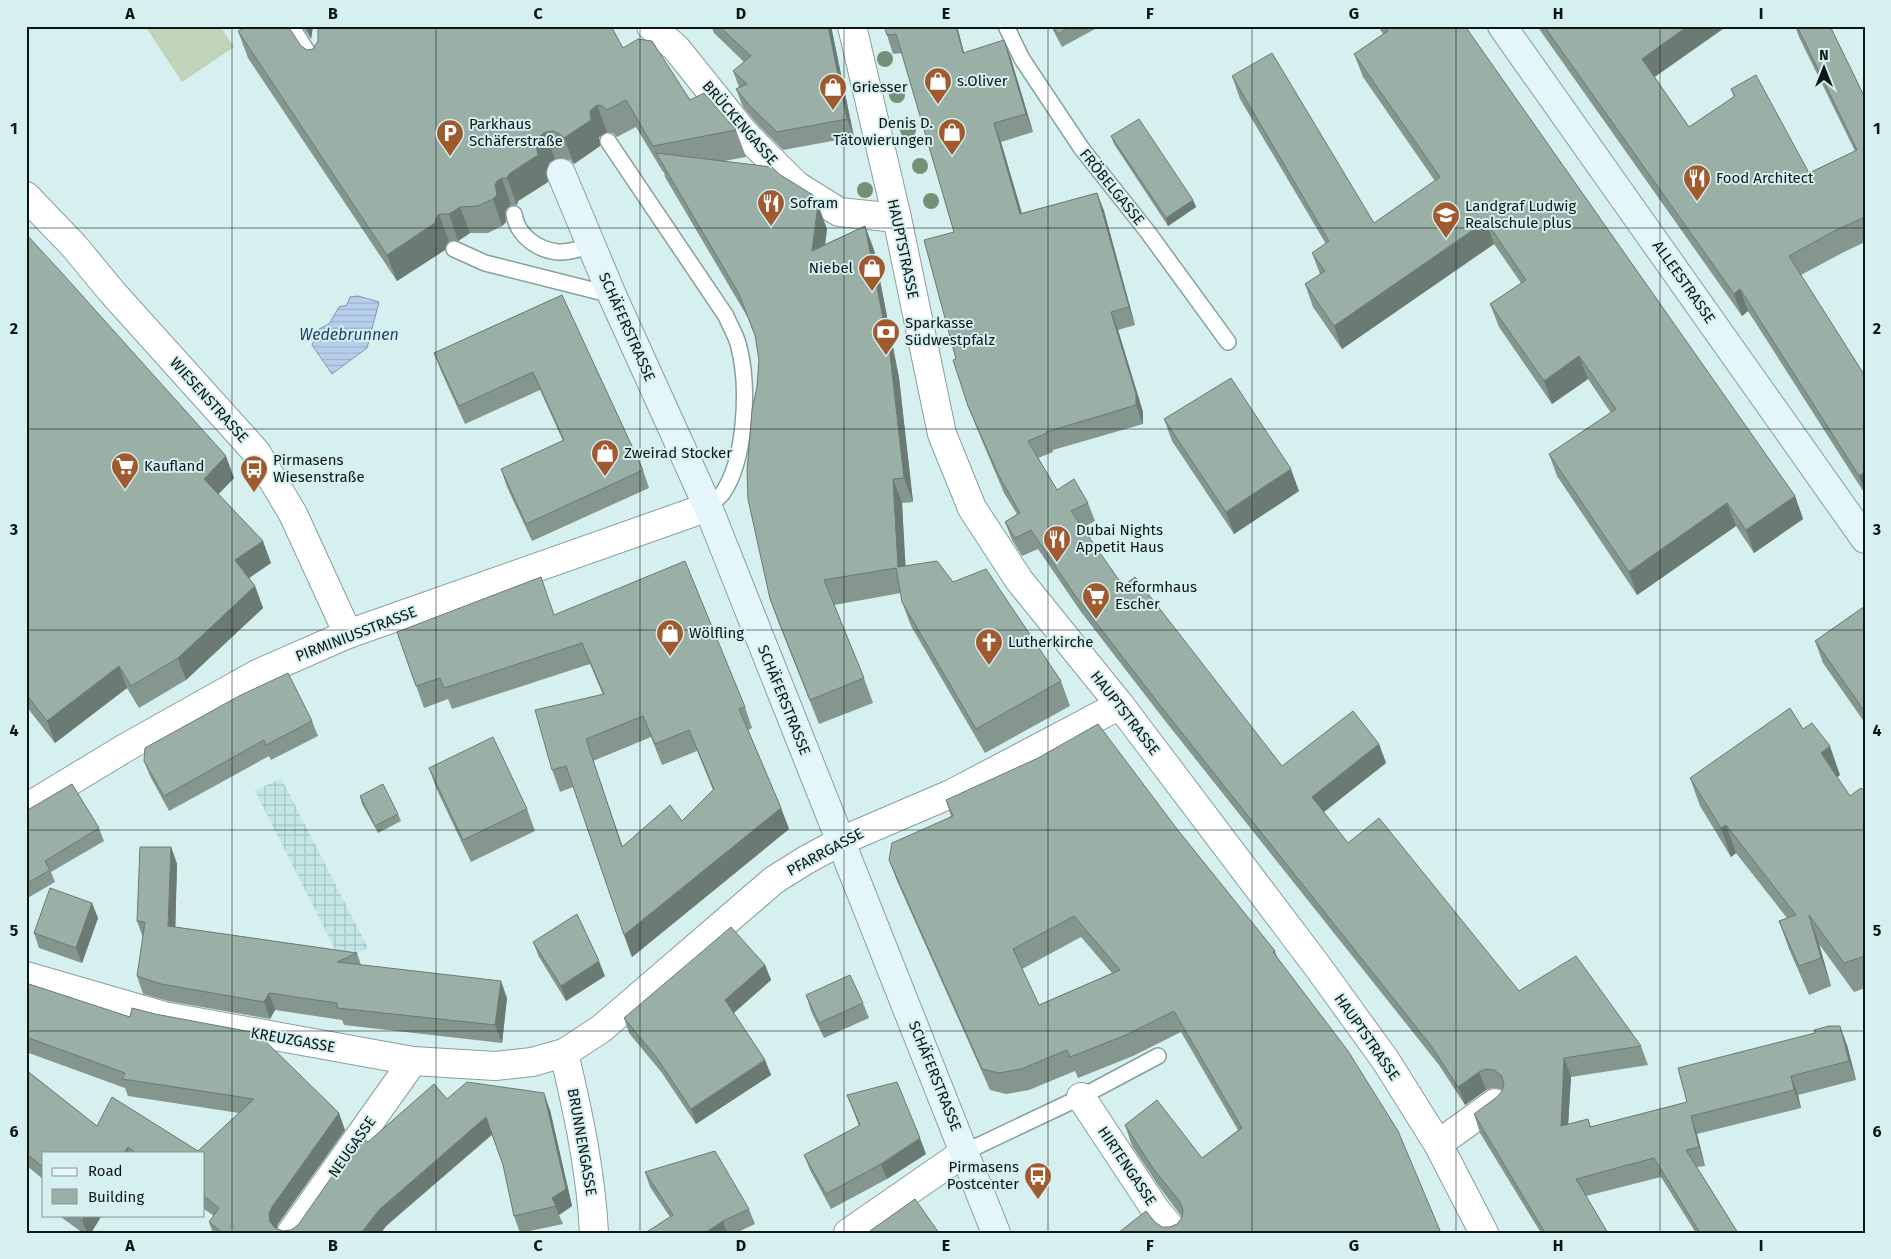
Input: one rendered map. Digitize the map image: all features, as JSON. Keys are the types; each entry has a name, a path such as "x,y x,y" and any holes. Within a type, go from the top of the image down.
{"main road":[{"name":"ALLEESTRASSE","path":"1502,26 1861,523"},
{"name":"SCHÄFERSTRASSE","path":"561,173 612,295 708,506 966,1152 996,1233"}],"street":[{"name":"BRÜCKENGASSE","path":"651,26 676,48 745,134 796,185 839,212 897,218"},
{"name":"HAUPTSTRASSE","path":"852,26 897,218 942,434 972,508 1019,580 1120,705 1324,975 1386,1061 1438,1144 1484,1233"},
{"name":"WIESENSTRASSE","path":"26,196 74,246 112,292 256,452 293,514 348,634"},
{"name":"PIRMINIUSSTRASSE","path":"26,808 125,748 257,674 348,634 708,506"},
{"name":"PFARRGASSE","path":"564,1052 601,1029 774,880 806,860 841,841 953,793 1120,705"},
{"name":"KREUZGASSE","path":"26,976 164,1016 413,1061 495,1066 532,1062 564,1052"},
{"name":"BRUNNENGASSE","path":"564,1052 578,1114 592,1194 594,1233"},
{"name":"NEUGASSE","path":"291,1233 413,1061"},
{"name":"HIRTENGASSE","path":"1081,1097 1155,1209 1175,1233"},
{"path":"1438,1144 1495,1103"},
{"path":"848,1233 966,1152"}],"lane":[{"path":"291,26 318,67 320,43"},
{"name":"FRÖBELGASSE","path":"1006,26 1022,59 1082,149 1147,231 1228,342"},
{"path":"608,141 726,316 739,346 744,383 742,439 733,473 721,494 708,506"},
{"path":"514,214 519,228 527,238 536,245 548,250 560,252 592,246"},
{"path":"454,249 485,263 612,295"},
{"path":"966,1152 1081,1097 1158,1056"}],"shaded area":[{"path":"281,778 368,948 341,961 255,791"}],"green space":[{"path":"145,26 220,26 234,47 182,82"}],"water":[{"name":"Wedebrunnen","path":"358,296 379,302 367,348 332,374 312,345 319,329 329,324 339,307 347,305 350,297"}],"building":[{"name":"Parkhaus Schäferstraße","path":"246,26 288,26 301,46 307,50 313,49 318,41 318,26 611,26 623,48 638,39 652,41 690,100 704,93 736,130 653,146 626,100 607,110 603,106 597,105 590,111 591,120 564,138 553,131 545,132 539,137 536,145 538,155 509,174 507,178 497,181 495,185 497,195 493,199 478,206 460,207 449,214 439,214 435,223 387,255 238,31"},
{"path":"719,26 828,26 847,119 777,132 750,106 736,89 747,84 733,71 751,56"},
{"path":"884,26 956,26 963,53 1004,40 1026,114 994,123 1020,214 1097,193 1129,307 1111,312 1136,394 1136,405 1046,432 1028,441 1057,490 1074,479 1088,503 1071,511 1123,586 1135,577 1282,766 1353,711 1379,744 1312,797 1348,843 1379,818 1519,991 1576,956 1641,1046 1564,1058 1561,1126 1588,1119 1590,1127 1687,1102 1678,1068 1815,1033 1814,1030 1829,1026 1840,1026 1849,1061 1791,1076 1794,1090 1691,1116 1699,1147 1686,1150 1738,1233 1700,1233 1654,1158 1576,1179 1608,1233 1545,1233 1474,1114 1502,1091 1504,1083 1501,1075 1494,1070 1486,1069 1458,1087 1432,1047 1159,704 1074,594 1031,530 1015,538 1005,522 1020,513 998,474 968,406 953,360 956,359 924,240 954,232 896,34 887,35"},
{"path":"1053,26 1071,26 1058,34"},
{"path":"1385,26 1465,26 1795,496 1746,530 1727,503 1629,572 1549,454 1616,409 1579,356 1544,381 1490,304 1526,280 1486,221 1334,326 1305,284 1325,271 1312,253 1329,241 1232,76 1272,53 1374,223 1440,177 1354,54 1388,31"},
{"path":"1544,26 1688,26 1642,59 1689,127 1735,96 1731,89 1756,75 1809,173 1857,150 1797,26 1830,26 1865,98 1865,217 1836,230 1789,256 1865,376 1865,472 1859,476 1740,289 1734,294"},
{"path":"1139,119 1193,200 1166,218 1111,136"},
{"path":"656,153 772,167 779,174 813,195 818,204 812,251 865,226 890,354 904,478 893,479 898,567 937,561 953,582 986,569 1061,681 976,729 902,602 896,568 824,580 864,678 810,700 770,599 748,499 747,471 752,410 757,387 759,360 755,335 739,294"},
{"name":"Kaufland","path":"26,234 226,456 204,479 263,541 235,560 255,586 178,658 131,686 119,666 47,721 26,694"},
{"path":"562,295 643,470 526,524 501,469 564,440 533,372 459,406 434,353"},
{"path":"1231,378 1291,469 1226,512 1164,419"},
{"path":"685,561 745,707 739,709 781,808 624,935 566,766 552,770 535,710 604,694 582,643 444,688 440,678 416,686 397,632 541,577 554,615","holes":["643,716 655,744 689,730 714,789 682,821 670,805 622,847 586,739"]},
{"path":"1865,606 1865,712 1815,641"},
{"path":"288,673 312,721 266,745 264,740 164,796 144,761 145,748 239,696"},
{"path":"1790,708 1803,729 1812,723 1830,746 1821,753 1850,796 1861,788 1865,792 1865,956 1844,963 1809,915 1821,958 1799,966 1779,921 1796,915 1726,825 1721,828 1690,778"},
{"path":"1098,724 1177,829 1275,951 1273,952 1348,1051 1398,1131 1441,1233 1118,1233 1146,1211 1162,1227 1170,1227 1177,1224 1182,1218 1183,1210 1180,1202 1152,1167 1125,1125 1157,1100 1202,1158 1242,1128 1174,1011 1126,1035 1070,1057 1067,1050 1021,1069 999,1073 982,1069 889,860 892,843 953,816 946,800 1038,758","holes":["1074,916 1120,970 1039,1005 1013,949"]},
{"path":"493,737 527,809 463,840 429,768"},
{"path":"72,784 99,828 45,861 50,870 26,884 26,811"},
{"path":"383,784 398,814 375,826 360,796"},
{"path":"140,847 171,847 168,926 357,953 337,962 501,981 495,1025 337,1008 337,1003 269,993 264,1002 161,984 137,976 145,922 137,921"},
{"path":"50,888 92,903 76,948 34,933"},
{"path":"577,914 599,961 561,986 533,942"},
{"path":"731,927 765,965 725,1000 765,1060 691,1109 657,1058 624,1018"},
{"path":"850,975 863,1003 819,1023 806,995"},
{"path":"26,983 130,1017 132,1008 257,1033 339,1113 272,1207 269,1214 270,1222 275,1228 283,1231 291,1230 298,1225 361,1135 368,1142 434,1084 447,1099 467,1082 544,1093 566,1189 552,1198 556,1206 514,1216 503,1165 486,1117 380,1209 361,1233 223,1233 209,1222 219,1208 205,1197 205,1152 135,1152 128,1147 125,1152 42,1152 42,1166 26,1153 26,1070 97,1126 112,1097 198,1151 254,1099 122,1079 125,1073 26,1037"},
{"path":"897,1082 920,1138 881,1164 826,1194 804,1155 860,1125 847,1095"},
{"path":"715,1151 749,1209 723,1221 705,1233 645,1233 673,1215 645,1172"},
{"path":"915,1199 939,1233 867,1233"}],"place":[{"name":"s.Oliver","path":"938,105"},
{"name":"Griesser","path":"833,111"},
{"name":"Denis D. Tätowierungen","path":"952,156"},
{"name":"Parkhaus Schäferstraße","path":"450,157"},
{"name":"Food Architect","path":"1697,202"},
{"name":"Sofram","path":"771,227"},
{"name":"Landgraf Ludwig Realschule plus","path":"1446,239"},
{"name":"Niebel","path":"872,292"},
{"name":"Sparkasse Südwestpfalz","path":"886,356"},
{"name":"Zweirad Stocker","path":"605,477"},
{"name":"Kaufland","path":"125,490"},
{"name":"Pirmasens Wiesenstraße","path":"254,493"},
{"name":"Dubai Nights Appetit Haus","path":"1057,563"},
{"name":"Reformhaus Escher","path":"1096,620"},
{"name":"Wölfling","path":"670,657"},
{"name":"Lutherkirche","path":"989,666"},
{"name":"Pirmasens Postcenter","path":"1038,1200"}]}
